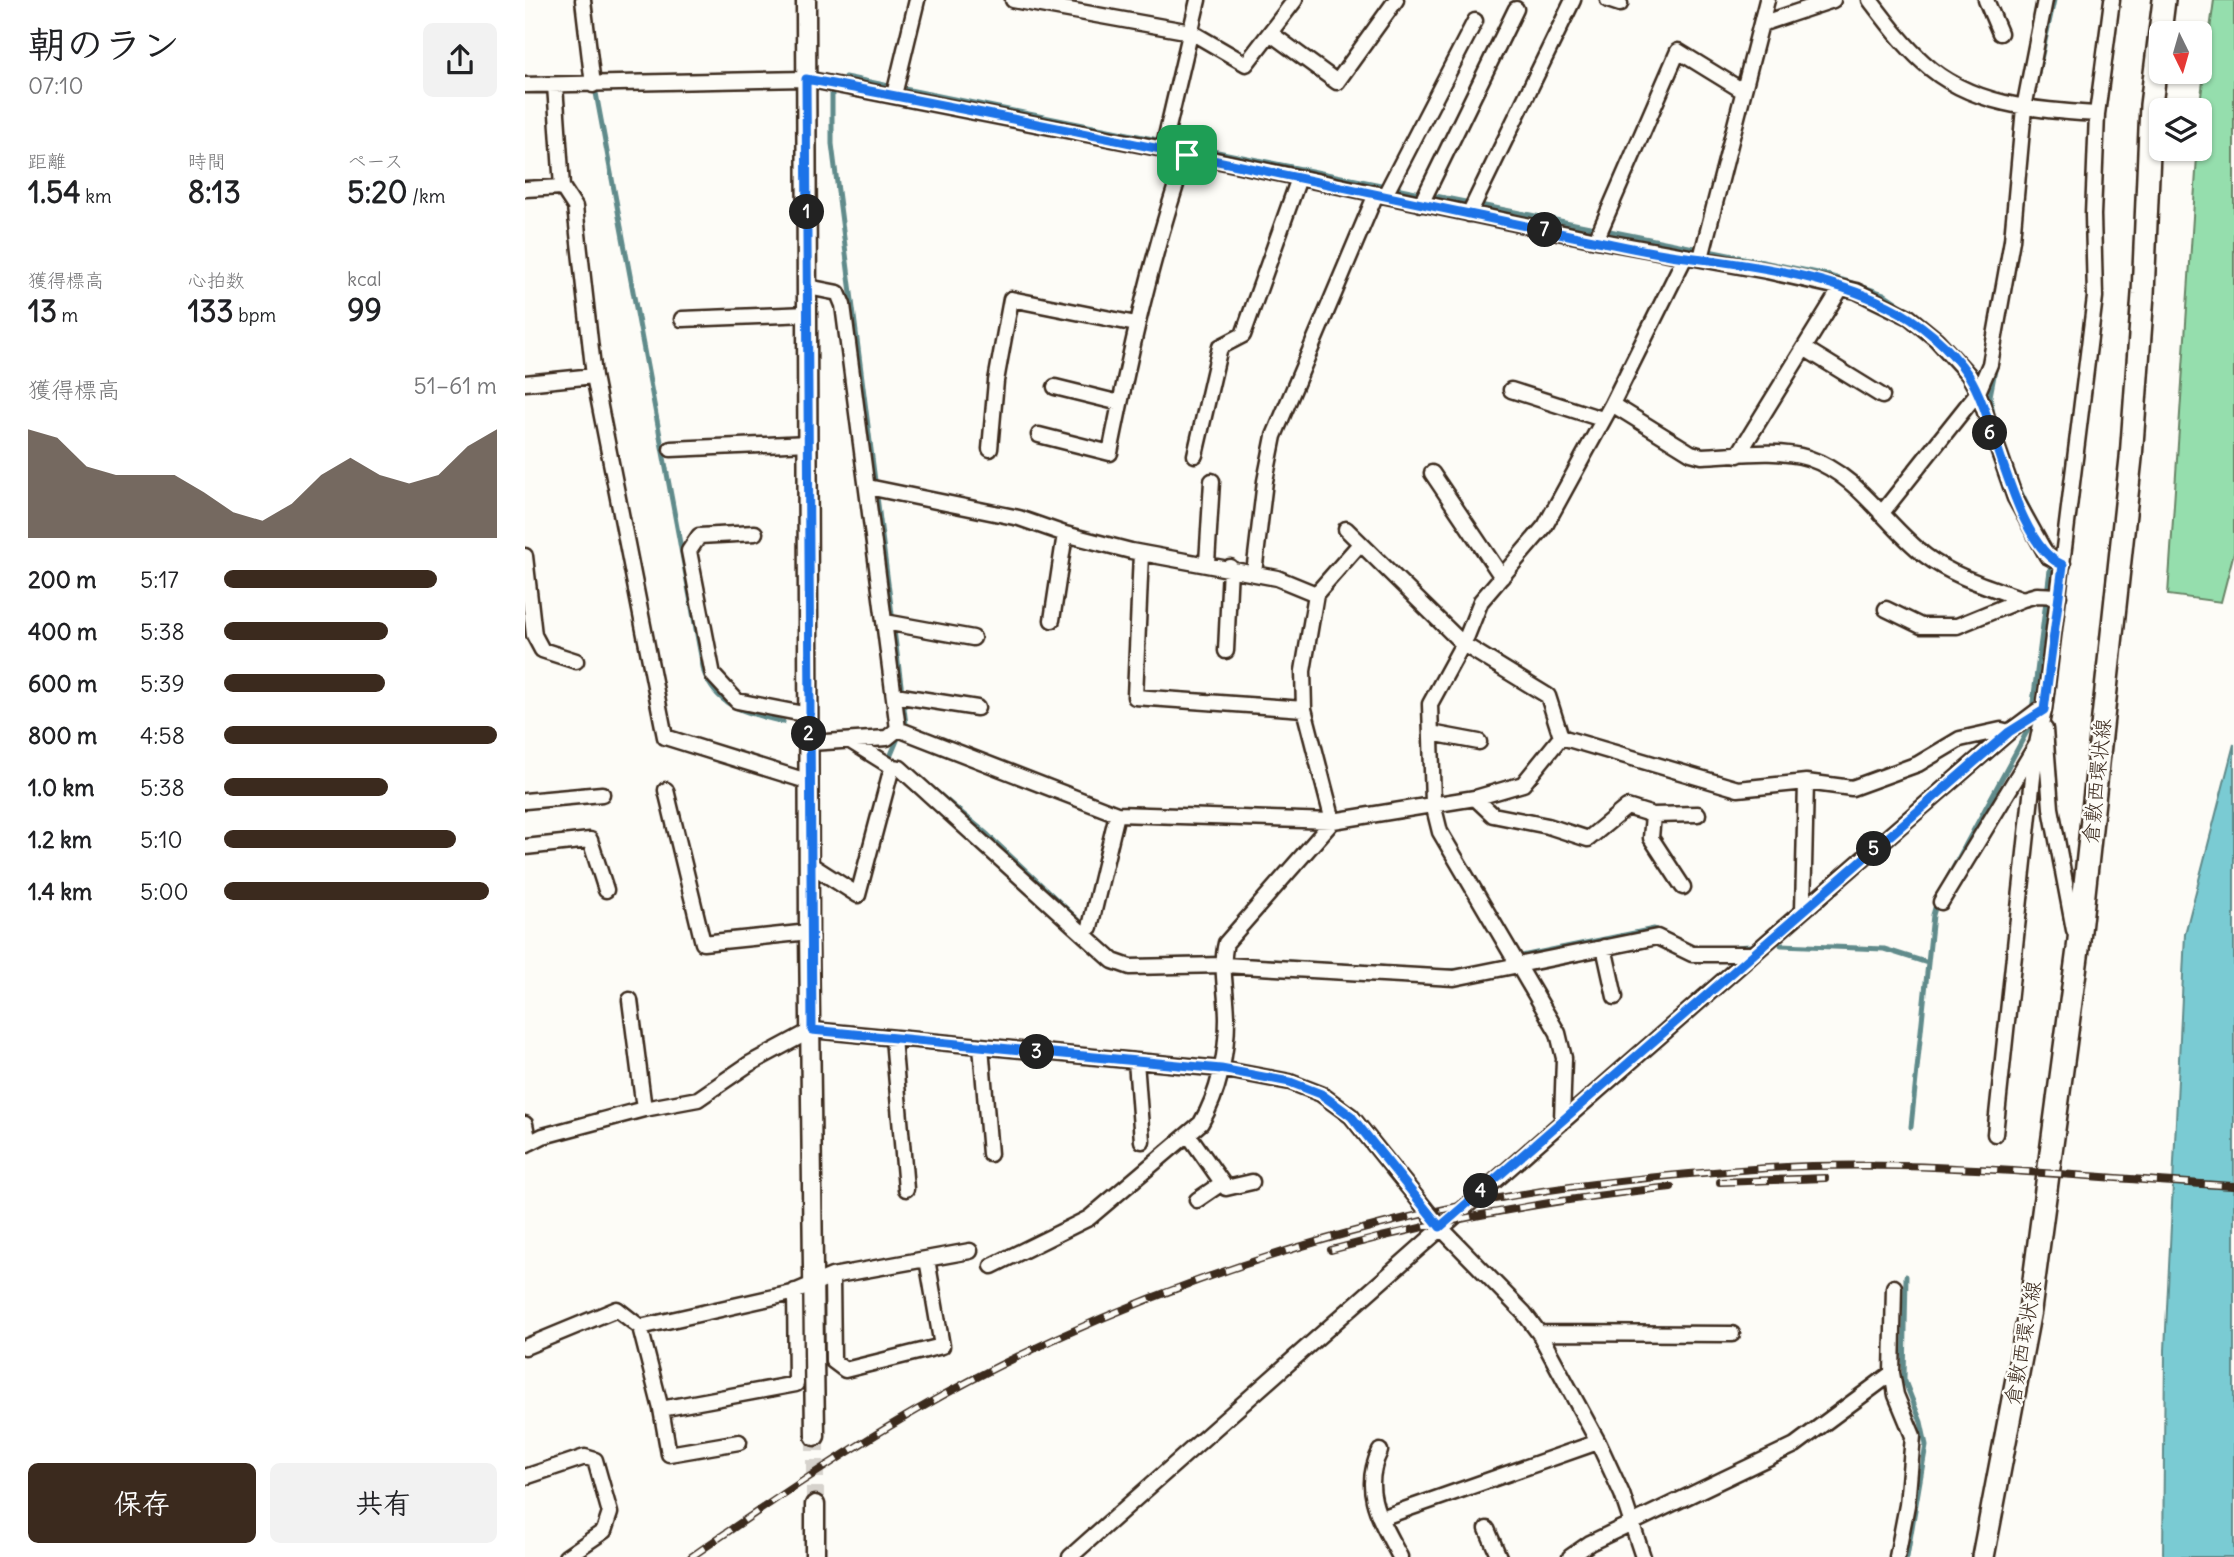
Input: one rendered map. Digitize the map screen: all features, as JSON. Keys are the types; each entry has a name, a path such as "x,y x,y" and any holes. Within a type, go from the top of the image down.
{"main road":[{"name":"倉敷西環状線","path":"1983,1557 2030,1310 2078,949 2131,458 2151,105 2164,0"}],"street":[{"path":"583,0 593,85"},
{"path":"896,89 917,0"},
{"path":"1013,0 1191,32 1246,64 1295,0"},
{"path":"1165,144 1199,0"},
{"path":"1270,33 1337,82 1396,0"},
{"path":"1472,208 1573,0"},
{"path":"1702,254 1767,0"},
{"path":"1761,24 1833,0"},
{"path":"1870,0 1925,64 1972,92 2028,108 2097,114"},
{"path":"1986,0 2000,33"},
{"path":"1881,514 1977,392 1990,364 2012,240 2028,108 2045,0"},
{"path":"1995,1134 2037,744 2036,713 2095,297 2093,215 2097,114 2112,0"},
{"path":"803,2 808,288 811,864 809,932 815,1436"},
{"path":"1424,198 1516,9"},
{"path":"1254,573 1265,481 1275,436 1385,191 1475,21"},
{"path":"1598,233 1678,51 1743,91"},
{"path":"525,85 806,79 896,89 1165,144 1187,155 1598,233 1685,257 1702,254 1856,291 1909,317 1936,339 1968,374 2015,498 2056,561"},
{"path":"555,85 562,187 575,207 594,376 665,737 810,782"},
{"path":"1039,435 1110,453 1136,324 1161,228 1187,155"},
{"path":"1195,455 1220,347 1243,335 1299,178"},
{"path":"525,189 562,187"},
{"path":"1562,1120 1564,1058 1558,1033 1440,832 1433,804 1430,704 1463,644 1481,601 1545,526 1612,404 1685,257"},
{"path":"808,288 838,293 843,305 873,488 901,696 898,729 887,738 810,743"},
{"path":"1738,455 1841,288"},
{"path":"990,449 996,381 1010,299 1136,324"},
{"path":"682,319 808,314"},
{"path":"1804,348 1882,396"},
{"path":"525,383 594,376"},
{"path":"1055,387 1120,403"},
{"path":"1511,390 1602,419"},
{"path":"1612,404 1691,453 1702,456 1789,455 1808,458 1850,481 1926,556 1952,573 2023,599"},
{"path":"671,449 809,443"},
{"path":"1432,473 1502,577"},
{"path":"1207,563 1212,481"},
{"path":"873,488 1019,518 1065,534 1141,553 1230,567 1277,578 1316,594"},
{"path":"1346,529 1359,545 1463,644 1548,696 1561,737"},
{"path":"755,533 699,536 689,551 713,675 737,701 809,715"},
{"path":"1052,620 1065,534"},
{"path":"1333,821 1304,709 1303,671 1316,594 1359,545"},
{"path":"1141,553 1135,697 1304,709"},
{"path":"525,556 530,635 542,650 576,661"},
{"path":"1226,651 1230,567"},
{"path":"1886,609 1921,626 1957,626 2023,599 2051,595"},
{"path":"891,623 973,638"},
{"path":"901,696 977,708"},
{"path":"2036,713 2078,949"},
{"path":"1070,1557 1562,1120 2009,732 2036,713"},
{"path":"898,729 1118,814 1333,821 1475,798 1523,784 1561,737"},
{"path":"1561,737 1738,789 1806,782 1852,788 1918,764 1960,739 2001,730 2009,732"},
{"path":"1431,733 1479,742"},
{"path":"852,742 892,767 900,768 1113,961 1130,967 1224,960 1454,978 1657,937 1692,954 1752,954"},
{"path":"1941,902 2037,744"},
{"path":"811,864 858,895 892,767"},
{"path":"1803,910 1806,782"},
{"path":"666,790 703,943 809,932"},
{"path":"525,801 602,794"},
{"path":"1475,798 1493,815 1548,826 1588,839 1627,807 1653,815 1698,814"},
{"path":"1090,927 1118,814"},
{"path":"1653,815 1651,838 1683,887"},
{"path":"992,1266 1089,1218 1201,1123 1208,1111 1221,1069 1227,1021 1224,960 1226,943 1333,821"},
{"path":"525,846 590,840 606,890"},
{"path":"1604,947 1615,997"},
{"path":"630,1000 644,1109"},
{"path":"525,1124 527,1144 543,1136 644,1109 698,1099 749,1064 812,1030 1254,1073 1321,1094 1351,1116 1440,1227 1524,1313 1539,1333 1598,1442 1633,1523 1643,1557"},
{"path":"893,1038 906,1189"},
{"path":"981,1046 990,1154"},
{"path":"1136,1061 1142,1141"},
{"path":"1188,1134 1226,1188 1252,1182"},
{"path":"1197,1200 1222,1183"},
{"path":"640,1327 795,1291 832,1276 970,1251"},
{"path":"832,1276 833,1361 845,1370 942,1346 927,1259"},
{"path":"1894,1286 1892,1373 1896,1395 1913,1436 1907,1506 1897,1557"},
{"path":"661,1409 796,1384 795,1291"},
{"path":"525,1347 617,1309 640,1327 661,1409 669,1454 739,1442"},
{"path":"1539,1333 1732,1334"},
{"path":"1570,1557 1590,1543 1795,1445 1892,1373"},
{"path":"1381,1518 1598,1442"},
{"path":"1380,1451 1371,1470 1373,1502 1398,1556"},
{"path":"525,1477 585,1457 595,1460 610,1513 604,1531 566,1557"},
{"path":"815,1506 815,1557"},
{"path":"1487,1529 1499,1557"}],"green space":[{"path":"2214,0 2234,0 2234,552 2221,602 2168,595 2197,161 2212,161 2212,98 2201,98 2203,84 2212,84 2211,21"}],"water":[{"path":"2234,744 2234,1557 2163,1557 2165,1350 2185,934"}],"waterway":[{"path":"2036,82 2054,0"},
{"path":"845,77 1823,274 1852,283"},
{"path":"832,89 832,144 906,724"},
{"path":"596,93 704,672 717,694 726,702 747,712 783,722"},
{"path":"2021,211 2026,158"},
{"path":"1861,286 1884,294 1905,308"},
{"path":"1993,414 1990,396 1996,365"},
{"path":"2018,486 2029,509"},
{"path":"1945,883 2030,726 2051,562"},
{"path":"890,757 898,738"},
{"path":"927,784 988,835 1086,927"},
{"path":"1911,1127 1933,915 1937,901"},
{"path":"1522,956 1654,929 1670,936"},
{"path":"1781,945 1884,949 1928,963"},
{"path":"1736,947 1750,946"},
{"path":"1157,960 1224,958"},
{"path":"1251,960 1395,968"},
{"path":"1440,971 1465,970"},
{"path":"1906,1276 1904,1379 1921,1422 1926,1445 1907,1557"}],"tunnel":[{"path":"815,1436 815,1505"}],"railway":[{"path":"691,1557 888,1427 984,1373 1054,1339 1199,1280 1274,1255 1425,1214 1533,1192 1600,1183 1735,1170 1825,1166 1942,1167 2234,1186"},
{"path":"1720,1182 1825,1178"},
{"path":"1331,1250 1500,1211 1671,1187"}],"route":[{"path":"806,79 1187,155 1595,240 1767,271 1856,291 1886,305 1909,317 1936,339 1968,374 2015,498 2047,556 2063,565 2044,710 2037,711 2009,732 1440,1227 1351,1116 1321,1094 1290,1082 1254,1073 1221,1069 812,1030 809,932 811,864 806,79"}]}
